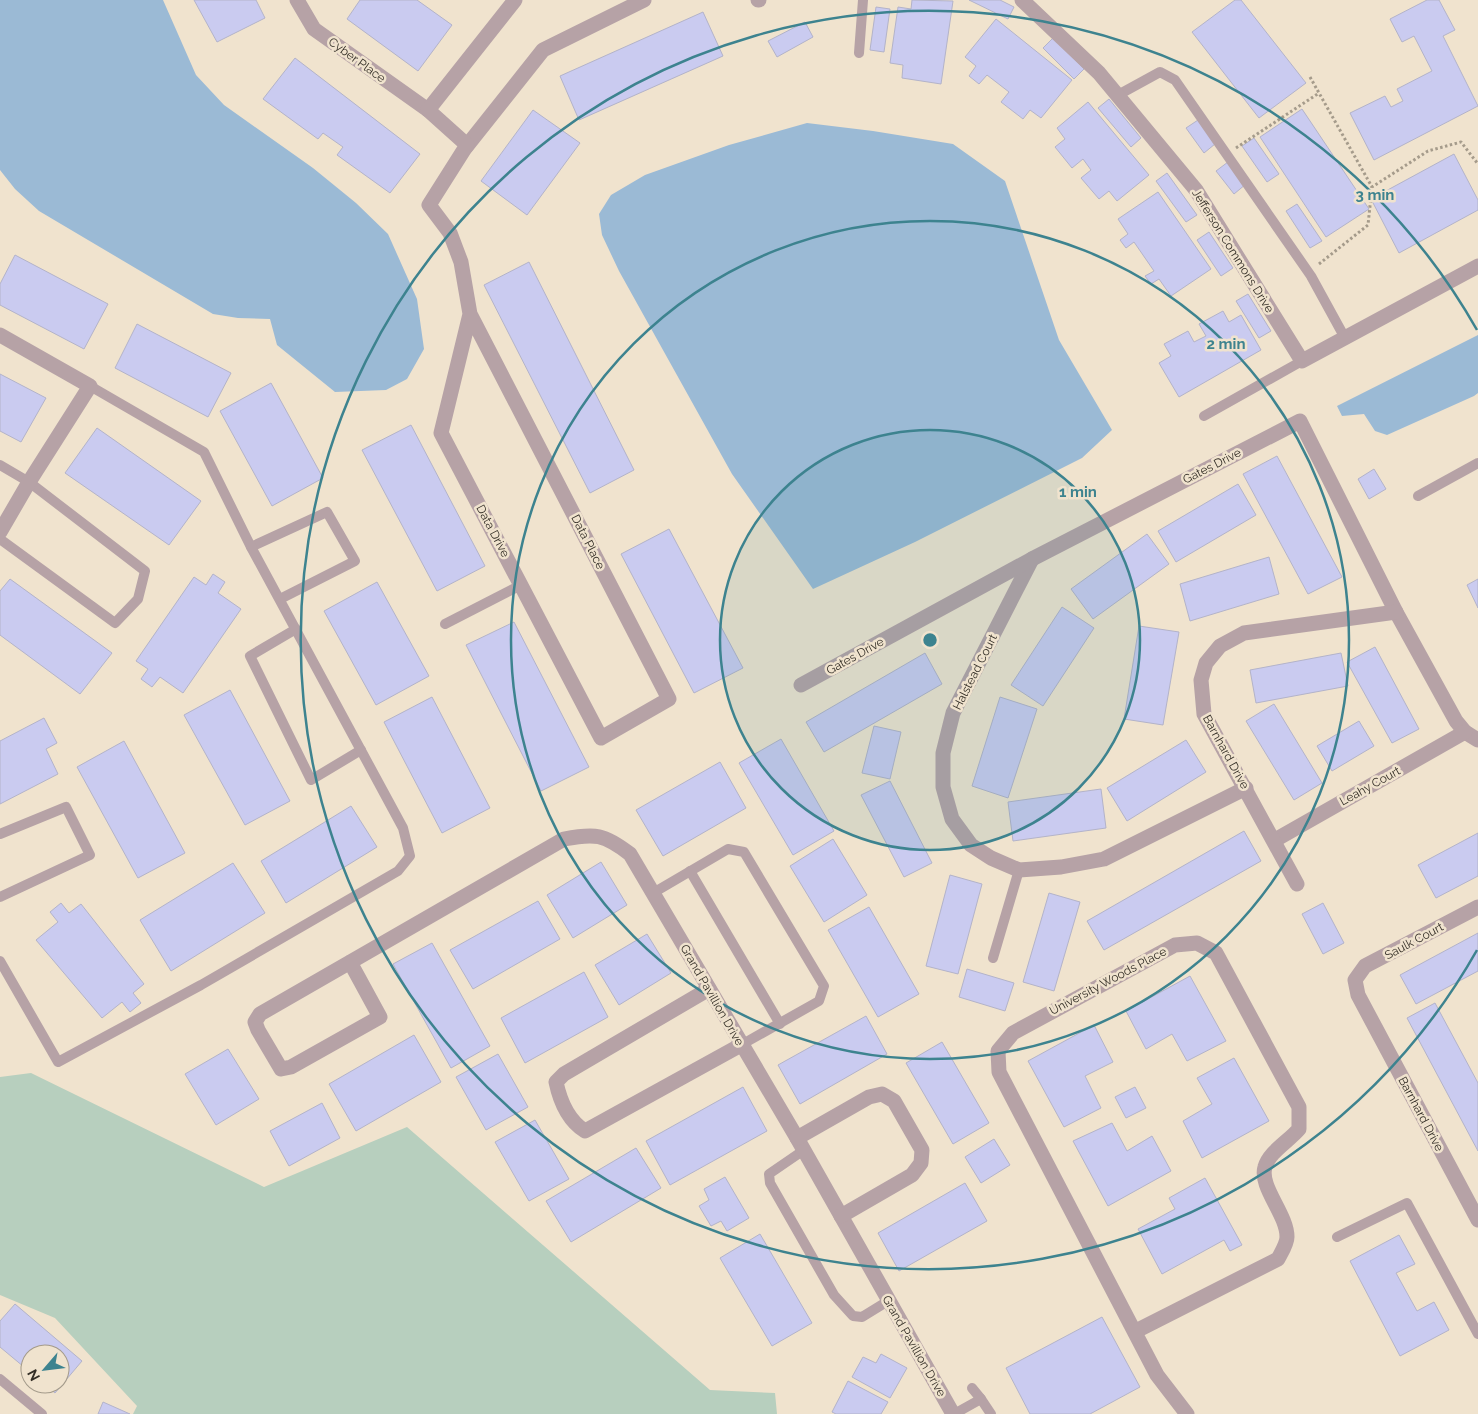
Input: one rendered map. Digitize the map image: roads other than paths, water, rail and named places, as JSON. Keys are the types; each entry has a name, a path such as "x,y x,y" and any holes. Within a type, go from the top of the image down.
{"street":[{"name":"Cyber Place","path":"297,0 314,29 428,110 467,145 466,147"},
{"path":"428,110 516,0"},
{"path":"470,314 461,262 450,233 430,205 466,147 543,50 644,0"},
{"name":"Jefferson Commons Drive","path":"1022,0 1099,73 1196,190 1302,361"},
{"path":"1302,361 1478,266"},
{"name":"Data Drive","path":"470,314 441,433 601,738"},
{"name":"Data Place","path":"470,314 670,700 601,738"},
{"path":"0,335 90,386 29,482 0,532"},
{"name":"Gates Drive","path":"801,685 1032,559 1300,421 1396,612 1456,721 1472,736"},
{"name":"Halstead Court","path":"1032,559 954,713 943,753 943,787 952,819 972,845 991,858 1019,870 1061,867 1104,859 1246,788"},
{"name":"Barnhard Drive","path":"1297,884 1204,714 1201,680 1206,663 1220,646 1244,633 1396,612"},
{"name":"Leahy Court","path":"1274,840 1472,736"},
{"name":"Grand Pavillion Drive","path":"350,962 380,1018 291,1068 281,1069 258,1030 255,1022 260,1014 350,962 564,839 590,834 614,842 630,854 800,1144 953,1414"},
{"name":"Saulk Court","path":"1355,980 1365,966 1478,907"},
{"name":"University Woods Place","path":"1136,1331 1278,1259 1287,1238 1282,1215 1267,1186 1264,1168 1273,1154 1299,1130 1299,1107 1216,953 1197,943 1176,945 1013,1033 998,1051 999,1072 1157,1374 1187,1414"},
{"name":"Barnhard Drive","path":"1355,980 1358,995 1478,1220"},
{"path":"709,989 564,1074 556,1082 559,1096 576,1125 585,1131 741,1045"},
{"path":"800,1144 869,1097 882,1094 894,1101 922,1150 922,1163 912,1175 841,1216"}],"lane":[{"path":"859,54 863,0"},
{"path":"1118,95 1160,72 1175,80 1308,272 1345,338"},
{"path":"1204,416 1302,361"},
{"path":"0,962 58,1062 201,985 398,871 410,856 403,828 251,546 204,452 90,386"},
{"path":"1418,496 1478,463"},
{"path":"0,465 29,482 145,570 138,600 115,623 0,539"},
{"path":"251,546 328,512 354,561 280,599"},
{"path":"445,624 520,585"},
{"path":"296,629 250,656 311,780 361,750"},
{"path":"0,834 66,807 90,855 0,897"},
{"path":"653,893 728,849 744,852 824,986 819,1001 741,1045"},
{"path":"993,958 1019,870"},
{"path":"690,872 780,1024"},
{"path":"800,1144 769,1174 770,1183 834,1295 853,1316 862,1317 888,1301"},
{"path":"1337,1238 1407,1203 1478,1334"},
{"path":"0,1379 42,1414"},
{"path":"972,1388 991,1414"},
{"path":"953,1414 981,1399"}],"water":[{"path":"0,0 163,0 196,75 224,105 313,168 356,203 388,234 417,299 424,349 407,379 386,390 335,392 277,345 270,319 238,318 213,314 39,211 15,189 0,170"},
{"path":"807,123 953,144 1005,181 1059,340 1112,430 1082,458 915,542 813,589 732,474 619,271 602,235 599,214 611,195 645,175 729,145"},
{"path":"1478,335 1478,393 1474,396 1387,435 1375,431 1364,414 1342,416 1337,406"}]}
